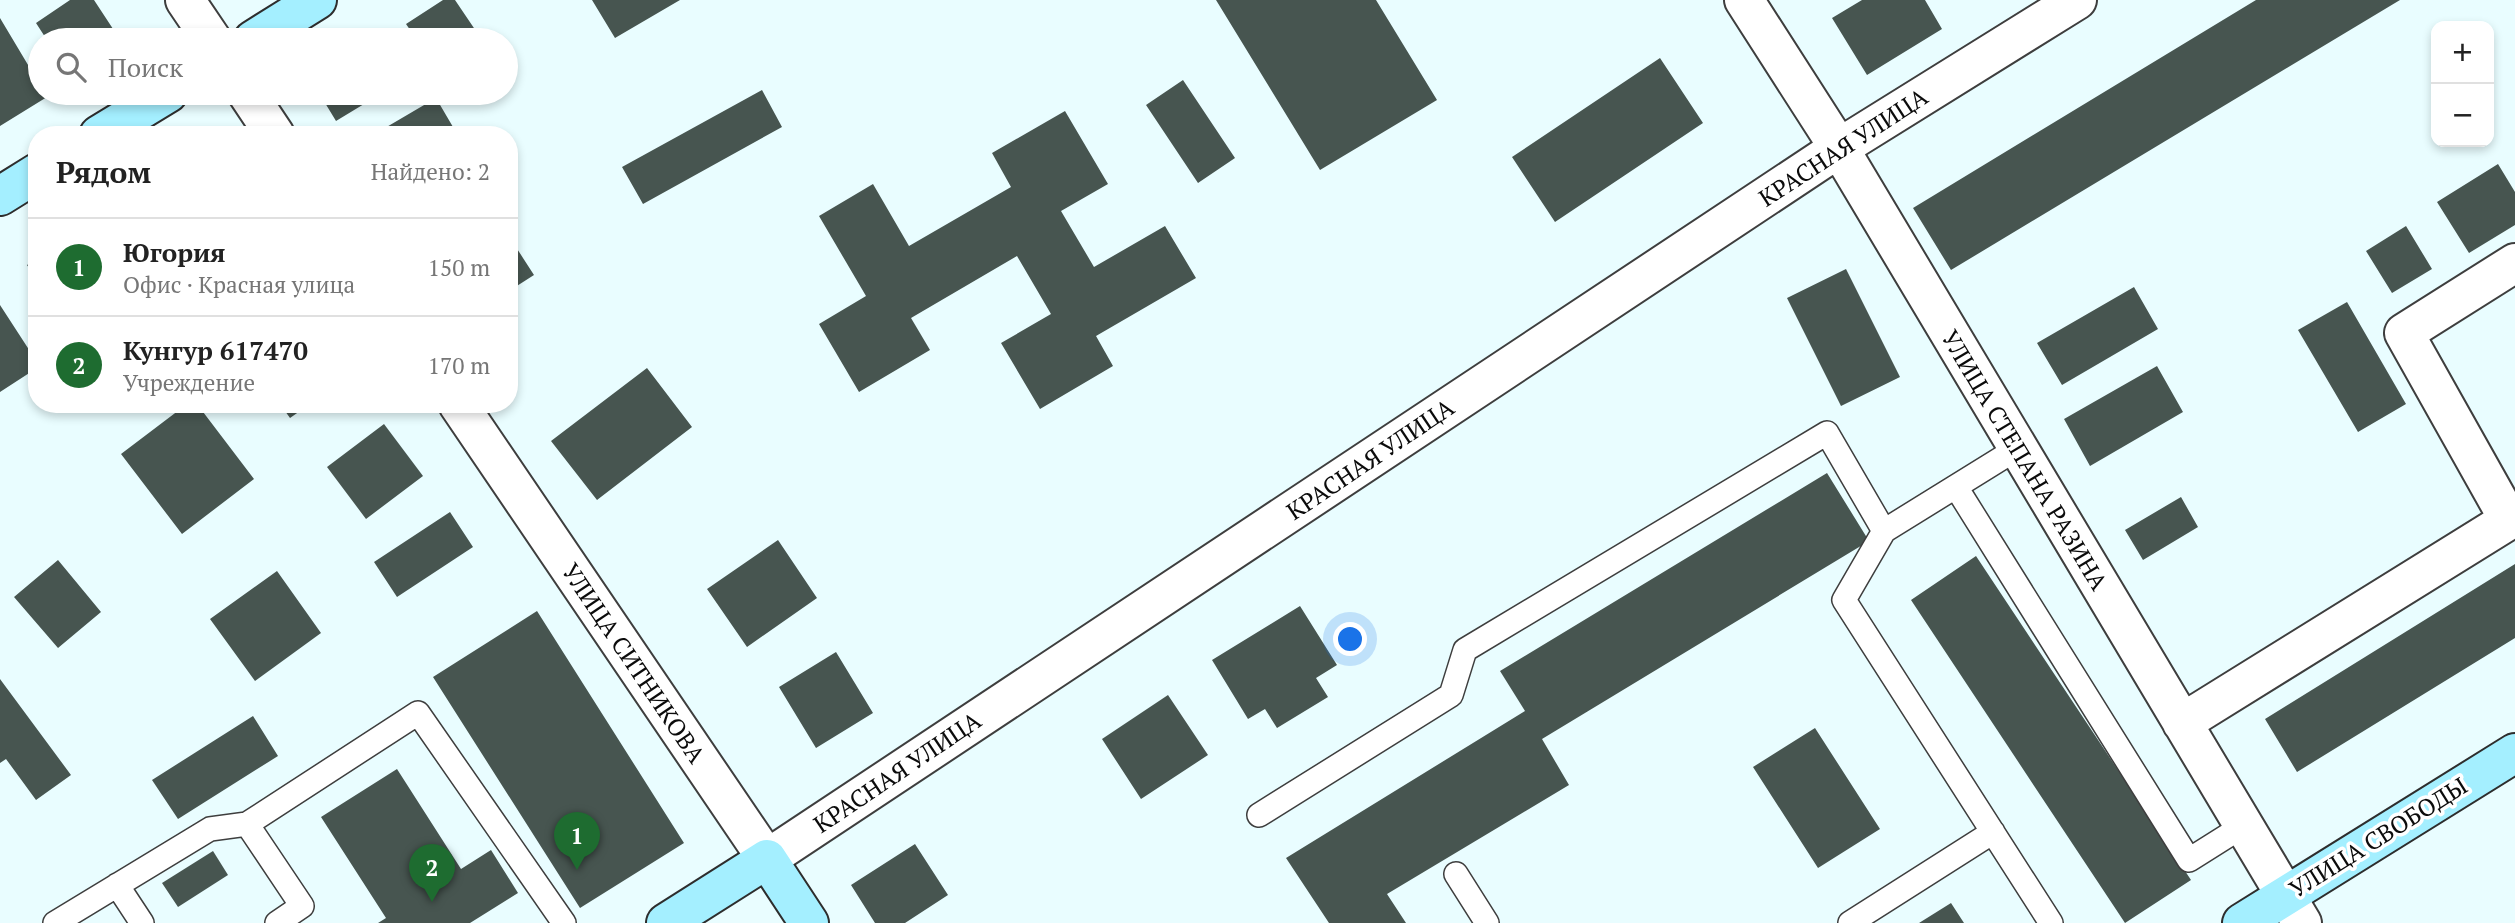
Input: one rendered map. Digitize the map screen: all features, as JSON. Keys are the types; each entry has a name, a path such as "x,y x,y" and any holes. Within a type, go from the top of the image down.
{"main road":[{"path":"272,28 317,0"},
{"path":"114,126 148,105"},
{"path":"0,195 28,178"},
{"name":"УЛИЦА СВОБОДЫ","path":"2242,923 2293,909 2515,752"},
{"name":"КРАСНАЯ УЛИЦА","path":"666,923 767,859"},
{"name":"УЛИЦА СИТНИКОВА","path":"767,859 809,923"}],"street":[{"path":"185,0 204,28"},
{"name":"УЛИЦА СТЕПАНА РАЗИНА","path":"1744,0 1839,148 2293,909"},
{"name":"КРАСНАЯ УЛИЦА","path":"767,859 1839,148 2077,0"},
{"path":"255,105 269,126"},
{"path":"2182,723 2512,518 2404,333 2515,263"},
{"name":"УЛИЦА СИТНИКОВА","path":"464,413 767,859"}],"lane":[{"path":"1259,815 1451,695 1465,650 1827,433 1884,531"},
{"path":"2018,448 1884,531 1844,600 2051,923"},
{"path":"1956,487 2189,860 2244,826"},
{"path":"55,923 210,828 247,824 418,713 565,923"},
{"path":"247,824 302,906 277,923"},
{"path":"1850,923 1993,832"},
{"path":"1456,874 1487,923"},
{"path":"117,885 142,923"}],"building":[{"path":"70,0 94,0 112,28 39,28 36,23"},
{"path":"443,0 455,0 474,28 409,28 406,24"},
{"path":"592,0 680,0 615,38"},
{"path":"1216,0 1376,0 1437,100 1320,170"},
{"path":"1862,0 1925,0 1942,29 1867,75 1832,18"},
{"path":"2256,0 2400,0 1951,270 1913,208"},
{"path":"0,18 28,65 28,105 34,105 0,126"},
{"path":"1660,58 1703,123 1555,222 1512,157"},
{"path":"1183,80 1235,158 1198,183 1146,105"},
{"path":"762,90 782,127 643,204 622,167"},
{"path":"326,105 362,105 336,121"},
{"path":"424,105 440,105 452,126 388,126"},
{"path":"1065,111 1108,184 1061,211 1094,267 1165,226 1196,278 1096,336 1113,366 1040,409 1001,343 1051,314 1017,256 911,318 930,350 859,392 819,324 866,296 819,216 873,184 909,246 1011,187 992,153"},
{"path":"2498,164 2515,192 2515,225 2469,253 2437,202"},
{"path":"2406,226 2432,269 2392,293 2366,251"},
{"path":"518,250 534,275 518,285"},
{"path":"1846,269 1900,377 1841,406 1787,298"},
{"path":"2134,287 2158,329 2062,385 2037,343"},
{"path":"2347,302 2406,404 2358,432 2298,330"},
{"path":"0,305 28,348 28,374 0,392"},
{"path":"2157,366 2183,412 2090,466 2064,419"},
{"path":"647,368 692,427 597,500 551,441"},
{"path":"175,413 204,413 254,479 182,534 121,454"},
{"path":"384,424 423,476 366,519 327,467"},
{"path":"1827,473 1869,541 1542,739 1569,785 1387,894 1406,923 1329,923 1286,858 1525,711 1500,671"},
{"path":"2181,497 2198,527 2143,560 2125,530"},
{"path":"450,512 473,547 397,597 374,562"},
{"path":"778,540 817,598 747,647 707,589"},
{"path":"1976,556 2191,880 2125,923 1911,600"},
{"path":"58,560 101,612 58,648 14,597"},
{"path":"2515,564 2515,638 2297,772 2265,719"},
{"path":"277,571 321,633 255,681 210,619"},
{"path":"1300,606 1337,665 1316,678 1328,697 1277,728 1265,709 1248,719 1212,660"},
{"path":"537,611 684,843 580,908 433,677"},
{"path":"836,652 873,713 816,748 779,687"},
{"path":"0,679 71,775 36,800 6,759 0,763"},
{"path":"1168,695 1208,755 1141,799 1102,739"},
{"path":"253,716 278,756 178,819 152,780"},
{"path":"1815,728 1880,829 1818,868 1753,767"},
{"path":"397,769 461,869 491,850 518,893 470,923 378,923 386,918 321,817"},
{"path":"915,844 948,895 905,923 875,923 851,885"},
{"path":"213,851 228,875 178,907 162,883"},
{"path":"1951,903 1964,923 1919,923"}],"place":[{"name":"Югория","path":"577,870"},
{"name":"Кунгур 617470","path":"432,902"}]}
